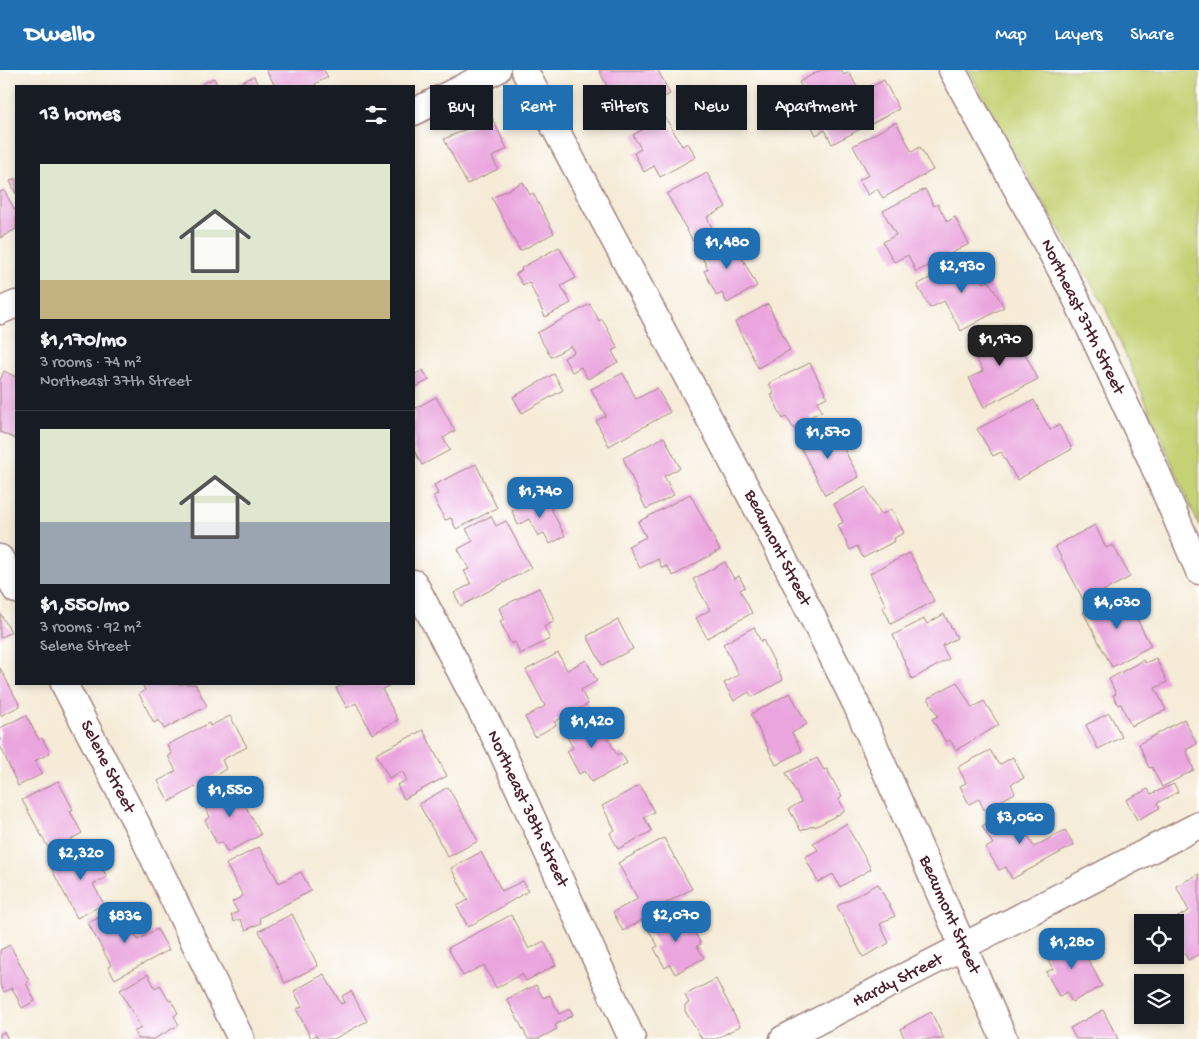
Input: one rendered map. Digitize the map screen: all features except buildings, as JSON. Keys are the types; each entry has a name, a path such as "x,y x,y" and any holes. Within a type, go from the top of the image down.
{"street":[{"path":"415,111 496,70"},
{"name":"Beaumont Street","path":"524,70 775,542 848,687 1004,1039"},
{"name":"Northeast 37th Street","path":"952,70 1073,292 1150,457 1199,571"},
{"path":"0,312 15,304"},
{"path":"0,558 15,588"},
{"name":"Northeast 38th Street","path":"415,584 499,745 632,1039"},
{"name":"Selene Street","path":"65,685 144,838 241,1039"},
{"name":"Hardy Street","path":"783,1039 964,948 1199,825"}],"green space":[{"path":"969,70 1199,70 1199,526 1104,305 996,122"}]}
